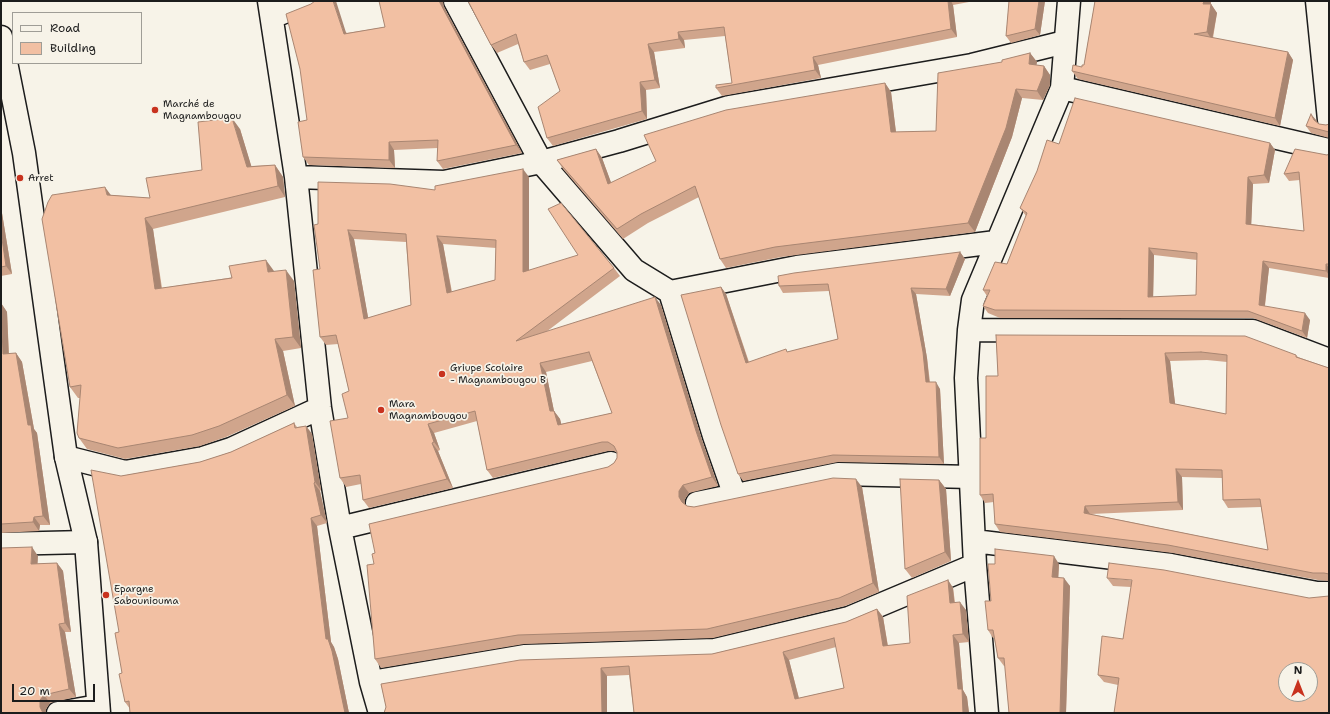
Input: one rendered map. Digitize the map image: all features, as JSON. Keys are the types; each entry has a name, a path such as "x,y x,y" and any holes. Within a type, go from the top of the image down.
{"street":[{"path":"312,1 270,9 296,177 320,408 340,528 372,682 380,713"},
{"path":"455,1 541,162 634,270 670,292 714,436 735,496"},
{"path":"987,713 975,565 972,477 966,378 969,330 973,300 996,242 1062,88 1069,1"},
{"path":"1317,1 1329,120"},
{"path":"1,37 24,153 66,457 86,542 99,709 58,713"},
{"path":"296,177 444,182 541,162 619,141 729,107 972,64 1065,42"},
{"path":"1062,88 1329,150"},
{"path":"670,292 797,267 996,242"},
{"path":"969,330 1253,331 1329,360"},
{"path":"66,457 126,472 203,458 231,450 320,408"},
{"path":"340,528 611,463"},
{"path":"697,503 838,474 972,477"},
{"path":"974,541 1171,565 1317,593 1329,593"},
{"path":"1,544 86,542"},
{"path":"372,682 524,656 715,650 849,618 975,565"}],"building":[{"path":"315,1 333,1 344,34 385,27 379,1 439,1 516,145 437,161 438,140 389,142 389,160 303,157 298,122 307,120 300,69 286,14"},
{"path":"468,1 948,1 951,29 813,57 815,70 716,88 716,85 732,83 724,27 678,32 679,39 648,44 655,80 640,82 642,111 547,138 538,107 560,91 547,55 524,62 516,34 491,45"},
{"path":"1009,1 1039,1 1035,29 1006,36"},
{"path":"1095,1 1204,1 1203,4 1211,4 1207,32 1194,34 1288,52 1275,118 1072,71 1073,65 1082,67 1082,65 1084,65"},
{"path":"1030,53 1029,64 1044,66 1043,76 1037,91 1016,89 1006,128 968,223 775,247 720,259 695,186 641,214 617,229 557,160 596,149 608,184 656,161 644,135 726,110 885,83 891,132 936,131 938,73 1002,62 1002,60"},
{"path":"1075,98 1270,143 1264,175 1248,177 1246,224 1304,231 1299,172 1284,174 1295,149 1327,155 1329,154 1329,264 1326,264 1326,271 1263,261 1259,305 1305,313 1302,331 1248,311 995,310 983,306 990,290 983,290 995,262 1007,264 1027,213 1020,208 1037,171 1047,140 1059,144","holes":["1149,248 1197,253 1196,295 1148,297"]},
{"path":"1311,114 1314,120 1319,124 1329,124 1329,132 1306,126"},
{"path":"232,118 247,167 275,165 278,186 145,218 155,289 232,278 229,266 266,260 268,272 286,270 293,337 275,339 287,395 219,426 192,435 118,448 79,438 77,433 81,385 70,387 42,219 48,202 52,195 105,187 107,195 150,198 146,178 202,170 198,122"},
{"path":"523,169 523,272 578,255 548,209 561,203 614,268 516,341 655,297 696,431 712,477 683,485 679,491 679,497 682,502 687,506 694,507 833,478 856,479 873,583 839,598 707,629 518,635 375,659 367,565 374,564 372,554 375,553 369,524 608,467 614,463 617,458 617,452 614,446 608,442 602,442 487,470 475,411 428,424 434,442 432,443 447,479 363,500 360,475 340,478 330,421 348,418 342,394 349,391 336,335 320,337 313,270 320,269 314,225 318,224 318,182 390,184 435,190 435,186","holes":["348,230 406,234 411,305 364,319","437,236 496,240 495,280 447,293","589,352 612,413 558,425 554,411 550,411 540,363"]},
{"path":"1,232 6,266 1,267"},
{"path":"960,252 946,289 911,288 923,352 926,382 936,382 939,457 833,455 738,474 721,425 681,295 721,287 746,363 786,349 787,352 838,339 828,284 779,286 778,276"},
{"path":"1,303 3,354 16,353 28,425 31,425 43,516 34,517 33,522 1,524"},
{"path":"996,335 1245,336 1296,355 1296,357 1329,368 1329,574 1313,573 1168,545 995,524 993,494 980,495 980,438 986,438 986,376 998,376","holes":["1201,352 1227,355 1226,414 1170,403 1165,353","1176,469 1222,470 1223,500 1260,499 1268,550 1084,513 1085,506 1178,502"]},
{"path":"294,423 295,428 306,426 314,483 321,515 311,518 326,639 328,639 332,651 345,713 130,713 129,701 125,702 119,674 122,673 115,633 119,632 91,470 121,476 200,462 231,452"},
{"path":"900,479 939,480 945,552 905,569"},
{"path":"32,547 31,564 57,563 65,623 59,624 69,689 44,695 40,700 40,707 43,713 1,713 1,548"},
{"path":"995,549 1054,556 1052,577 1064,578 1060,713 1009,713 1004,658 998,658 993,630 988,630 985,601 991,601 988,564 995,564"},
{"path":"1109,563 1164,570 1309,598 1329,596 1329,713 1114,713 1119,678 1098,675 1102,636 1123,639 1132,580 1107,578"},
{"path":"948,580 950,603 960,602 963,634 953,635 958,689 962,689 963,713 634,713 629,666 601,668 602,713 384,713 386,707 381,684 520,660 712,654 846,622 877,609 883,646 910,643 907,596","holes":["834,638 844,688 795,699 783,652"]}],"place":[{"name":"Marché de Magnambougou","path":"155,110"},
{"name":"Arret","path":"20,178"},
{"name":"Griupe Scolaire - Magnambougou B","path":"442,374"},
{"name":"Mara Magnambougou","path":"381,410"},
{"name":"Epargne Sabouniouma","path":"106,595"}]}
